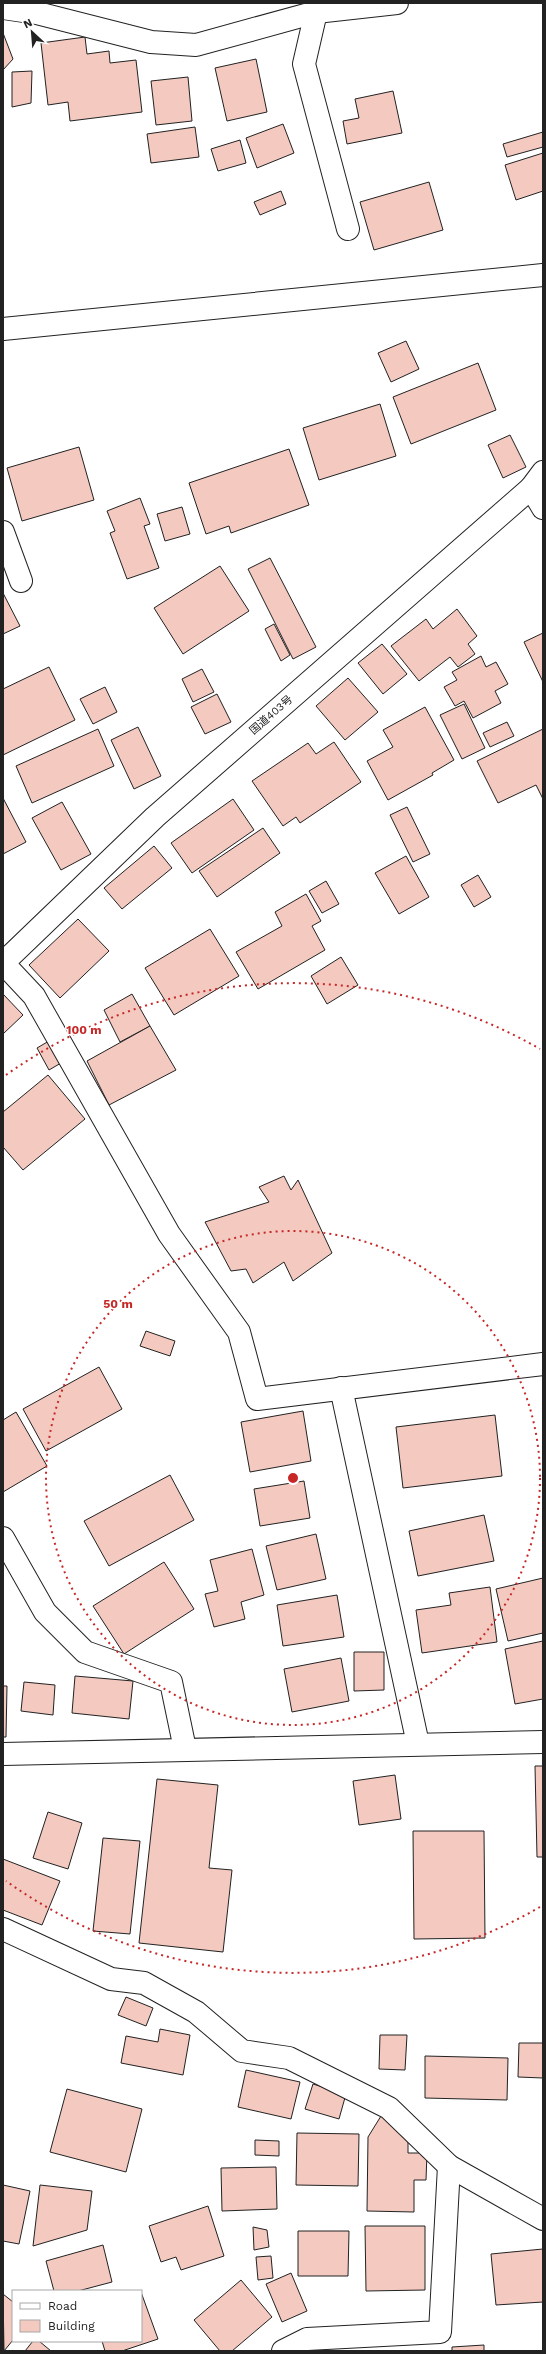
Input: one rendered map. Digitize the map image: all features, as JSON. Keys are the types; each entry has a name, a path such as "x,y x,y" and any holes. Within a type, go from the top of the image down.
{"main road":[{"path":"3,8 37,13 151,42 196,45 316,12 397,3"},
{"path":"316,12 304,64 348,229"},
{"path":"3,329 543,275"},
{"path":"537,480 543,508"},
{"name":"国道403号","path":"3,963 155,817 537,480"},
{"path":"3,532 21,581"},
{"path":"3,963 34,996 169,1234 239,1332 257,1399 543,1364"},
{"path":"341,1388 418,1744"},
{"path":"3,1538 45,1612 85,1652 171,1682 185,1749"},
{"path":"3,1754 543,1742"},
{"path":"3,1929 111,1979 144,1983 196,2012 242,2051 289,2058 389,2108 449,2166 543,2219"},
{"path":"283,2351 307,2339 440,2332 449,2166"}],"building":[{"path":"3,33 13,59 3,70"},
{"path":"85,37 87,54 109,51 110,63 136,60 142,112 70,121 68,102 48,105 41,43"},
{"path":"256,59 267,112 227,121 215,68"},
{"path":"32,71 31,103 12,107 12,72"},
{"path":"188,77 192,121 156,125 151,81"},
{"path":"393,91 402,133 347,144 343,121 359,118 355,99"},
{"path":"283,124 294,153 257,168 246,138"},
{"path":"195,127 199,157 151,163 147,134"},
{"path":"543,132 543,147 507,157 503,144"},
{"path":"240,140 246,163 218,171 211,149"},
{"path":"543,153 543,191 516,200 505,165"},
{"path":"429,182 443,230 374,250 360,202"},
{"path":"281,191 286,204 260,215 254,202"},
{"path":"406,341 419,369 391,382 378,353"},
{"path":"478,363 496,410 411,444 393,397"},
{"path":"380,404 396,456 319,480 303,428"},
{"path":"510,435 526,467 503,478 488,445"},
{"path":"79,447 94,500 22,521 7,468"},
{"path":"289,449 309,505 231,533 229,526 206,534 189,483"},
{"path":"140,498 150,524 144,526 159,568 127,579 110,533 115,531 107,511"},
{"path":"182,507 190,534 165,541 157,514"},
{"path":"270,558 316,647 293,659 248,569"},
{"path":"220,566 249,611 183,654 154,608"},
{"path":"3,593 20,626 3,634"},
{"path":"457,609 477,636 468,644 475,654 458,667 450,657 419,681 391,646 426,619 433,629"},
{"path":"274,624 290,655 281,661 265,629"},
{"path":"543,633 543,682 524,642"},
{"path":"382,644 407,674 383,694 358,663"},
{"path":"481,656 486,667 496,662 508,684 495,691 501,703 473,718 464,701 455,706 444,687 457,680 452,672"},
{"path":"49,667 75,720 3,755 3,689"},
{"path":"202,669 214,692 193,702 182,679"},
{"path":"348,678 378,712 345,740 316,706"},
{"path":"105,687 117,712 93,724 80,699"},
{"path":"217,694 231,722 205,734 191,707"},
{"path":"464,704 485,748 462,759 440,715"},
{"path":"425,707 454,760 432,773 433,775 388,800 367,761 393,747 383,730"},
{"path":"507,722 514,736 490,747 483,733"},
{"path":"138,727 161,776 134,789 111,740"},
{"path":"98,729 114,766 32,803 16,766"},
{"path":"543,729 543,799 536,785 498,803 477,761"},
{"path":"334,742 361,782 300,823 296,817 283,826 252,781 308,743 316,754"},
{"path":"3,798 26,842 3,854"},
{"path":"233,799 254,830 192,873 171,843"},
{"path":"62,802 91,854 61,870 32,818"},
{"path":"407,807 430,854 413,862 390,815"},
{"path":"263,828 280,853 217,897 199,871"},
{"path":"154,846 172,868 122,909 104,888"},
{"path":"406,856 429,897 399,914 375,873"},
{"path":"478,875 491,897 474,907 461,885"},
{"path":"326,881 339,904 322,913 309,891"},
{"path":"306,894 321,921 312,926 325,950 258,989 236,952 282,926 275,912"},
{"path":"78,919 109,951 60,998 29,965"},
{"path":"210,929 239,976 174,1015 145,968"},
{"path":"341,957 358,985 327,1004 311,976"},
{"path":"3,994 23,1015 3,1034"},
{"path":"132,994 150,1026 120,1042 104,1010"},
{"path":"150,1026 176,1070 109,1105 87,1061"},
{"path":"49,1041 61,1063 49,1070 37,1048"},
{"path":"48,1075 85,1119 23,1170 3,1147 3,1112"},
{"path":"284,1176 291,1190 298,1180 332,1253 293,1281 284,1262 253,1283 246,1269 231,1271 205,1222 269,1202 259,1187"},
{"path":"146,1331 175,1341 170,1356 140,1346"},
{"path":"99,1367 122,1409 46,1451 23,1409"},
{"path":"303,1411 311,1461 250,1472 241,1422"},
{"path":"16,1412 47,1466 3,1492 3,1420"},
{"path":"495,1415 502,1476 403,1488 396,1427"},
{"path":"170,1475 194,1520 109,1566 84,1521"},
{"path":"304,1481 310,1518 260,1526 254,1489"},
{"path":"484,1515 494,1561 418,1576 409,1531"},
{"path":"316,1534 326,1579 277,1590 266,1546"},
{"path":"252,1549 264,1595 241,1602 245,1619 214,1627 205,1594 218,1591 210,1560"},
{"path":"164,1562 194,1609 124,1654 93,1606"},
{"path":"543,1578 543,1633 508,1641 496,1589"},
{"path":"490,1587 497,1642 422,1653 416,1610 451,1605 449,1593"},
{"path":"337,1595 344,1637 283,1646 277,1605"},
{"path":"543,1641 543,1699 515,1704 505,1649"},
{"path":"354,1652 384,1652 384,1690 354,1691"},
{"path":"341,1658 349,1701 292,1712 284,1669"},
{"path":"75,1676 133,1681 129,1719 72,1713"},
{"path":"24,1682 55,1685 53,1715 21,1711"},
{"path":"3,1686 7,1686 6,1737 3,1737"},
{"path":"535,1766 543,1766 543,1857 537,1857"},
{"path":"395,1775 401,1819 359,1825 353,1781"},
{"path":"157,1779 218,1785 209,1868 232,1870 223,1952 139,1943"},
{"path":"48,1812 82,1823 68,1869 33,1858"},
{"path":"413,1831 484,1831 485,1938 414,1939"},
{"path":"103,1838 140,1841 130,1934 93,1931"},
{"path":"3,1859 60,1881 42,1925 3,1910"},
{"path":"126,1997 153,2008 146,2026 118,2015"},
{"path":"160,2029 190,2035 183,2075 121,2063 126,2036 158,2042"},
{"path":"380,2035 407,2035 405,2070 379,2069"},
{"path":"519,2043 543,2043 543,2078 518,2077"},
{"path":"425,2056 508,2058 507,2100 425,2098"},
{"path":"246,2070 300,2082 291,2119 238,2107"},
{"path":"313,2084 346,2094 339,2119 305,2109"},
{"path":"67,2089 142,2109 126,2172 50,2152"},
{"path":"381,2116 408,2132 408,2153 427,2153 426,2180 414,2180 414,2212 367,2211 368,2137"},
{"path":"297,2133 359,2134 358,2186 296,2185"},
{"path":"255,2140 279,2141 279,2156 255,2155"},
{"path":"276,2167 277,2209 222,2211 221,2168"},
{"path":"3,2185 30,2191 19,2244 3,2241"},
{"path":"40,2185 92,2191 87,2230 33,2246"},
{"path":"208,2206 224,2256 181,2270 176,2257 161,2262 149,2226"},
{"path":"365,2226 425,2226 425,2290 366,2291"},
{"path":"253,2227 267,2230 269,2247 254,2250"},
{"path":"298,2231 349,2231 348,2276 298,2276"},
{"path":"103,2245 112,2282 82,2290 54,2290 46,2261"},
{"path":"543,2249 543,2302 496,2305 491,2254"},
{"path":"271,2256 273,2278 258,2280 256,2257"},
{"path":"291,2273 307,2311 282,2322 266,2284"},
{"path":"241,2280 272,2317 232,2351 220,2351 194,2320"},
{"path":"3,2294 12,2301 12,2341 4,2351"},
{"path":"142,2295 158,2339 122,2351 105,2351 102,2342 142,2342"},
{"path":"32,2342 40,2342 51,2351 25,2351"},
{"path":"484,2345 484,2351 452,2351 452,2347"}]}
